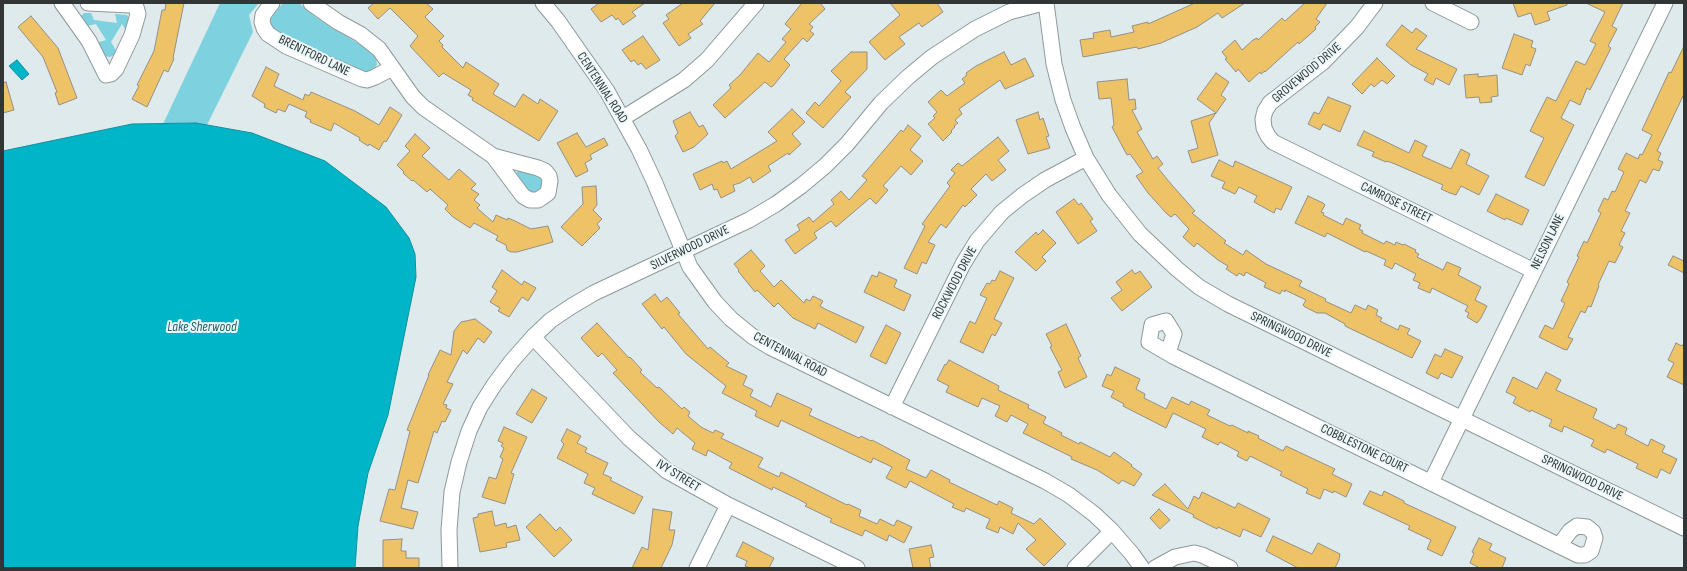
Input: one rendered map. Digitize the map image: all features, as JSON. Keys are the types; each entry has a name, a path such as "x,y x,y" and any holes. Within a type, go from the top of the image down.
{"street":[{"path":"62,3 89,41 106,75 111,74 116,69 132,35 138,14 136,7 131,5 88,3"},
{"name":"BRENTFORD LANE","path":"272,3 263,15 262,22 268,34 286,46 362,79 367,80 392,68"},
{"path":"312,3 371,42 379,49 413,97 423,107 493,156"},
{"name":"CENTENNIAL ROAD","path":"543,3 558,20 607,91 623,118 654,181 690,267 715,302 731,318 752,336 770,347 1045,481 1069,495 1094,514 1112,531 1142,568"},
{"path":"623,118 684,80 707,60 756,3"},
{"name":"SPRINGWOOD DRIVE","path":"1045,3 1054,64 1062,100 1072,128 1086,158 1109,195 1140,234 1159,254 1199,286 1228,304 1684,528"},
{"name":"SILVERWOOD DRIVE","path":"450,568 449,530 452,492 459,462 469,431 480,407 494,385 511,362 551,320 594,293 749,220 776,204 825,166 847,144 881,103 908,77 948,45 975,29 1009,12 1045,3"},
{"name":"GROVEWOOD DRIVE","path":"1264,128 1263,119 1265,110 1270,103 1323,62 1357,27 1375,3"},
{"path":"1433,3 1471,22"},
{"name":"NELSON LANE","path":"1431,482 1665,3"},
{"name":"CAMROSE STREET","path":"1264,128 1273,142 1534,271"},
{"name":"ROCKWOOD DRIVE","path":"892,407 963,264 977,241 1002,212 1023,195 1045,180 1086,158"},
{"name":"IVY STREET","path":"533,338 648,456 667,471 728,505 857,568"},
{"name":"COBBLESTONE COURT","path":"1168,353 1559,546"},
{"path":"697,568 728,505"},
{"path":"1075,568 1112,531"},
{"path":"1155,568 1175,557 1183,554 1194,553 1202,555 1230,568"}],"shaded area":[{"path":"220,3 259,3 249,15 253,32 207,125 196,123 163,124"},
{"path":"283,3 299,3 317,18 364,47 376,58 377,64 375,69 367,73 364,72 299,44 280,34 271,26 270,19"},
{"path":"84,13 91,13 94,20 117,23 115,14 127,15 131,21 127,32 122,24 111,42 117,52 115,55 110,57 104,56 96,43 106,40 96,24 87,26 80,17"},
{"path":"518,170 540,177 543,185 541,189 535,193 529,191 516,174"}],"water":[{"path":"17,60 29,74 22,80 9,66"},
{"name":"Lake Sherwood","path":"196,123 252,133 325,161 386,207 409,238 415,254 416,277 388,415 368,473 358,526 355,568 3,568 3,151 132,124"}],"building":[{"path":"166,3 184,3 174,59 168,72 164,70 147,107 132,99 139,86 137,85 154,51 162,10 165,10"},
{"path":"374,3 426,3 433,9 425,17 444,36 439,41 443,45 442,47 463,68 466,62 499,84 493,94 515,107 523,94 538,104 540,99 558,111 539,141 472,100 473,98 468,95 471,90 443,73 439,77 410,46 418,36 390,8 378,19 368,8"},
{"path":"599,3 645,3 632,12 636,16 623,25 618,18 616,20 612,15 601,22 591,9"},
{"path":"683,3 715,3 700,21 703,24 688,34 691,38 679,46 663,23 669,19 666,15"},
{"path":"802,3 820,3 825,9 809,24 813,27 810,31 814,34 807,42 803,38 784,59 790,65 773,86 771,87 765,82 725,118 713,105 731,88 729,85 740,75 758,53 769,62 786,42 782,39 791,29 785,24"},
{"path":"890,3 937,3 943,12 922,27 919,23 899,37 905,44 885,60 869,42 900,15"},
{"path":"1195,3 1245,3 1222,18 1218,13 1197,27 1161,43 1138,49 1137,47 1083,57 1080,40 1094,38 1093,33 1110,30 1111,37 1134,32 1132,26 1148,22 1148,24"},
{"path":"1305,3 1327,3 1316,19 1320,22 1315,27 1316,29 1299,44 1298,42 1265,72 1261,74 1260,72 1249,82 1238,69 1236,72 1225,59 1227,58 1222,52 1235,40 1242,50 1253,40 1257,38 1258,40 1282,18 1285,21"},
{"path":"1513,3 1567,3 1567,5 1547,12 1550,20 1535,25 1531,13 1518,17"},
{"path":"1586,3 1623,3 1612,26 1617,29 1608,46 1611,48 1590,90 1587,88 1580,105 1570,100 1561,118 1574,125 1544,186 1525,177 1544,138 1530,131 1547,97 1556,101 1576,61 1585,65 1596,44 1590,41 1605,12"},
{"path":"31,16 58,48 77,98 59,105 55,93 57,92 43,57 18,27"},
{"path":"1402,25 1412,33 1416,28 1427,36 1416,49 1457,69 1449,85 1436,78 1433,85 1424,80 1428,74 1411,65 1386,45"},
{"path":"1514,34 1533,41 1531,47 1536,49 1530,66 1526,64 1522,75 1502,68"},
{"path":"643,36 660,60 646,69 641,63 638,65 634,60 631,62 622,50"},
{"path":"1684,46 1684,94 1657,151 1661,153 1658,160 1663,162 1659,171 1653,169 1646,183 1640,180 1625,211 1630,213 1621,231 1625,233 1619,245 1623,247 1615,263 1609,261 1598,285 1599,286 1591,307 1588,306 1585,313 1581,311 1568,337 1573,339 1567,350 1563,349 1539,337 1545,325 1553,329 1565,303 1561,301 1569,284 1567,282 1579,257 1577,256 1584,241 1587,243 1601,213 1598,211 1604,198 1608,200 1612,191 1615,192 1624,172 1618,169 1626,153 1638,159 1640,154 1642,155 1652,135 1642,130 1669,72 1671,73"},
{"path":"851,52 867,52 867,69 845,92 851,97 823,128 806,113 815,102 819,106 841,81 831,71"},
{"path":"1004,52 1011,65 1025,58 1034,76 1005,89 1000,80 959,109 962,114 955,120 958,123 943,141 928,124 935,118 933,116 937,112 928,102 941,90 947,96 965,83 962,79 967,75 966,73 976,66"},
{"path":"1377,58 1395,76 1387,84 1382,80 1374,87 1371,84 1362,94 1352,84"},
{"path":"266,67 279,74 274,86 303,100 305,94 309,96 311,92 355,111 379,125 390,107 402,115 386,142 384,141 379,150 369,144 368,146 359,140 360,138 334,123 331,131 310,122 311,120 305,117 307,112 289,104 285,112 278,109 276,113 264,107 265,104 252,96"},
{"path":"1216,73 1229,82 1221,95 1226,99 1216,113 1197,99"},
{"path":"1478,74 1478,77 1497,75 1498,96 1491,97 1492,102 1480,103 1479,97 1466,98 1464,75"},
{"path":"1127,79 1129,100 1135,99 1136,109 1132,110 1142,129 1137,132 1153,159 1157,156 1163,164 1158,168 1195,211 1192,213 1226,241 1224,243 1243,255 1246,250 1266,264 1302,281 1299,286 1326,299 1325,301 1351,313 1355,305 1366,310 1368,305 1378,310 1376,315 1382,318 1380,321 1398,330 1400,325 1410,329 1407,334 1421,341 1412,358 1345,326 1345,324 1325,313 1317,313 1305,307 1303,305 1306,300 1285,290 1285,292 1282,290 1280,294 1264,287 1266,283 1246,272 1244,276 1239,273 1237,276 1226,269 1228,266 1197,243 1194,247 1183,237 1189,229 1175,214 1171,217 1167,214 1148,193 1136,176 1143,172 1130,154 1127,155 1112,127 1114,125 1111,98 1099,99 1097,82"},
{"path":"6,82 14,110 3,113 3,83"},
{"path":"1328,97 1351,106 1340,132 1323,124 1320,130 1308,124 1314,112 1319,114"},
{"path":"792,109 805,122 792,134 801,144 789,155 788,153 768,166 771,171 753,183 750,177 733,185 735,191 721,198 717,189 714,190 712,184 700,190 693,174 722,161 723,163 727,161 731,169 777,141 768,132"},
{"path":"690,112 699,127 703,125 708,134 694,147 683,152 675,136 678,133 673,121"},
{"path":"1038,112 1040,120 1043,118 1049,136 1046,137 1050,148 1028,154 1016,120"},
{"path":"1216,113 1209,123 1218,155 1192,163 1188,151 1198,148 1191,121"},
{"path":"908,125 921,136 910,150 923,161 911,175 901,166 883,186 888,190 876,204 870,198 836,227 831,221 814,233 817,238 795,254 785,240 800,230 797,225 809,217 813,222 834,204 831,200 841,191 849,200 867,180 862,176 901,130 903,132"},
{"path":"1364,131 1409,153 1415,140 1427,146 1422,156 1451,169 1461,149 1470,154 1466,164 1489,176 1479,195 1461,186 1456,195 1450,193 1441,189 1443,185 1395,164 1372,156 1374,152 1357,145"},
{"path":"577,133 586,147 604,138 608,145 590,155 592,159 585,163 588,171 576,177 557,143"},
{"path":"415,134 430,148 422,156 449,180 459,169 476,184 471,189 479,194 474,200 480,205 477,208 493,222 496,215 507,220 508,218 531,229 548,226 553,242 517,252 511,252 507,250 506,245 496,240 498,236 474,223 470,228 453,217 445,209 448,205 430,189 427,192 413,180 412,181 397,165 410,151 405,146"},
{"path":"998,137 1009,151 998,160 1006,170 992,181 986,174 971,189 977,195 965,207 963,205 946,228 941,224 928,242 935,245 926,264 922,262 917,274 904,268 925,226 922,224 950,186 947,183 955,173 951,170 958,163 962,166"},
{"path":"1219,160 1233,167 1235,161 1292,187 1281,210 1276,208 1274,213 1254,202 1257,196 1239,187 1235,194 1222,188 1225,182 1211,176"},
{"path":"596,186 597,205 593,210 602,219 597,224 600,228 582,246 561,227 583,204 582,187"},
{"path":"1496,194 1529,210 1522,225 1506,218 1505,220 1487,211"},
{"path":"1308,196 1325,205 1321,212 1324,213 1323,215 1343,225 1346,218 1361,225 1359,229 1363,231 1362,233 1384,244 1386,241 1395,245 1396,242 1403,245 1404,244 1416,250 1415,252 1419,254 1417,257 1443,270 1447,262 1461,268 1458,275 1481,287 1475,300 1487,306 1481,318 1477,323 1467,317 1469,313 1465,311 1468,306 1432,288 1430,293 1418,288 1420,283 1413,280 1416,274 1395,263 1392,269 1384,265 1386,260 1366,251 1365,252 1327,233 1325,237 1295,223"},
{"path":"1074,199 1079,205 1081,203 1093,219 1090,221 1097,231 1078,244 1056,212"},
{"path":"1043,230 1056,243 1042,257 1046,261 1036,271 1015,252 1036,232 1038,235"},
{"path":"751,250 765,266 760,271 774,287 781,280 804,303 806,299 810,301 813,296 823,301 820,306 864,327 856,343 818,323 815,329 793,318 778,303 774,307 757,290 755,292 734,264"},
{"path":"1673,256 1684,261 1684,273 1668,265"},
{"path":"502,270 522,285 524,281 536,288 528,301 522,297 509,317 498,311 500,308 490,302 497,291 492,287"},
{"path":"1132,270 1135,274 1140,271 1152,287 1122,311 1111,298 1122,290 1116,282"},
{"path":"1000,271 1014,278 994,319 1002,323 995,336 992,334 983,353 960,342 970,321 975,324 987,298 980,295 987,283 990,284 992,280 995,281"},
{"path":"879,272 897,280 894,287 911,295 904,311 864,292 872,275 877,277"},
{"path":"655,294 661,302 667,297 680,313 678,314 708,349 710,347 729,363 726,366 747,376 743,385 753,390 750,396 771,407 777,393 812,409 809,415 859,438 861,436 871,441 872,440 910,460 906,469 926,478 931,470 950,480 949,482 997,505 999,501 1013,508 1011,513 1034,524 1040,518 1066,544 1044,566 1026,549 1036,540 1018,523 1013,534 1000,527 998,533 986,528 990,519 966,508 964,512 952,507 954,504 910,481 906,488 886,478 892,467 873,458 871,463 781,420 778,427 755,416 757,411 722,393 726,386 686,354 664,327 662,329 642,304"},
{"path":"475,319 492,332 484,343 478,338 467,354 463,350 447,382 453,384 443,404 447,405 446,408 451,410 445,422 442,421 437,433 434,431 418,483 408,480 401,508 418,512 413,529 380,521 389,489 395,490 410,431 407,430 428,375 440,350 451,355 454,331 461,322"},
{"path":"597,323 642,370 640,372 657,388 659,387 682,409 684,407 690,412 688,416 701,427 713,433 715,430 724,434 721,438 763,458 758,467 779,477 781,472 847,505 848,504 861,510 859,516 877,524 880,519 894,526 897,520 912,527 904,543 889,535 887,541 865,530 862,536 830,522 832,519 805,506 807,504 798,499 773,487 772,490 729,468 732,463 708,450 706,456 692,449 695,443 677,428 673,434 659,422 613,373 617,370 602,353 598,357 581,338"},
{"path":"1066,324 1081,356 1078,358 1087,377 1065,388 1058,372 1062,370 1050,347 1052,346 1046,334"},
{"path":"886,325 901,333 886,364 870,356"},
{"path":"1676,343 1682,346 1684,343 1684,385 1667,377 1674,363 1668,360"},
{"path":"1445,349 1463,357 1452,378 1441,373 1438,379 1426,373 1435,354 1441,357"},
{"path":"949,360 999,386 998,390 1029,405 1028,408 1046,417 1043,423 1062,433 1061,435 1079,444 1080,442 1110,457 1114,452 1142,474 1134,486 1122,480 1119,484 1097,470 1071,459 1072,457 1023,433 1028,424 1011,415 1007,422 995,416 1000,406 982,398 978,407 946,392 949,386 937,380 945,364 946,365"},
{"path":"1115,367 1140,379 1136,389 1145,394 1144,398 1166,409 1172,397 1189,405 1191,401 1210,410 1207,415 1230,426 1232,425 1248,433 1248,431 1259,436 1258,438 1283,451 1286,446 1335,469 1332,474 1352,484 1346,497 1334,491 1333,493 1324,489 1320,499 1306,493 1308,489 1280,475 1282,472 1250,456 1247,461 1237,456 1239,452 1220,442 1218,445 1202,437 1206,429 1173,413 1166,428 1123,406 1124,404 1111,397 1114,391 1102,386 1107,374 1111,376"},
{"path":"1546,372 1561,380 1556,390 1597,409 1593,418 1615,429 1618,424 1627,428 1625,434 1648,446 1651,439 1665,446 1662,452 1677,459 1670,474 1661,469 1657,478 1636,468 1638,464 1607,449 1605,453 1591,446 1594,440 1564,426 1562,432 1549,426 1552,420 1531,410 1530,412 1513,403 1516,397 1506,392 1513,377 1537,389"},
{"path":"532,389 547,398 532,423 516,414"},
{"path":"504,427 527,437 511,473 514,474 505,504 482,497 489,477 496,479 503,459 500,457 504,448 501,446 503,443 498,441"},
{"path":"567,429 581,436 577,443 587,448 585,452 608,463 603,474 612,478 610,480 643,497 634,514 592,494 595,488 584,483 588,474 557,458 564,444 561,441"},
{"path":"1165,484 1188,509 1194,496 1199,499 1202,492 1235,508 1238,503 1270,519 1261,537 1243,529 1240,537 1218,527 1217,529 1193,517 1194,515 1152,495"},
{"path":"1370,491 1382,496 1384,491 1404,501 1404,503 1456,527 1442,556 1427,549 1431,540 1408,529 1410,526 1363,504"},
{"path":"653,509 672,512 669,530 675,530 672,545 661,568 632,568 642,547 648,550"},
{"path":"1159,509 1170,520 1160,529 1150,518"},
{"path":"492,511 495,526 506,523 507,528 516,525 520,540 506,543 507,547 480,552 473,518 478,517 478,514"},
{"path":"540,514 556,531 560,527 572,540 554,557 526,527"},
{"path":"1273,536 1312,554 1318,543 1340,554 1339,560 1335,568 1298,568 1266,551"},
{"path":"1479,538 1492,544 1489,550 1506,558 1502,568 1480,568 1470,563 1474,553 1472,552"},
{"path":"402,539 401,551 406,551 406,558 419,558 419,568 383,568 383,540"},
{"path":"743,542 774,558 769,568 750,568 745,566 747,561 736,556"},
{"path":"931,545 934,557 929,558 931,568 913,568 909,549"}]}
